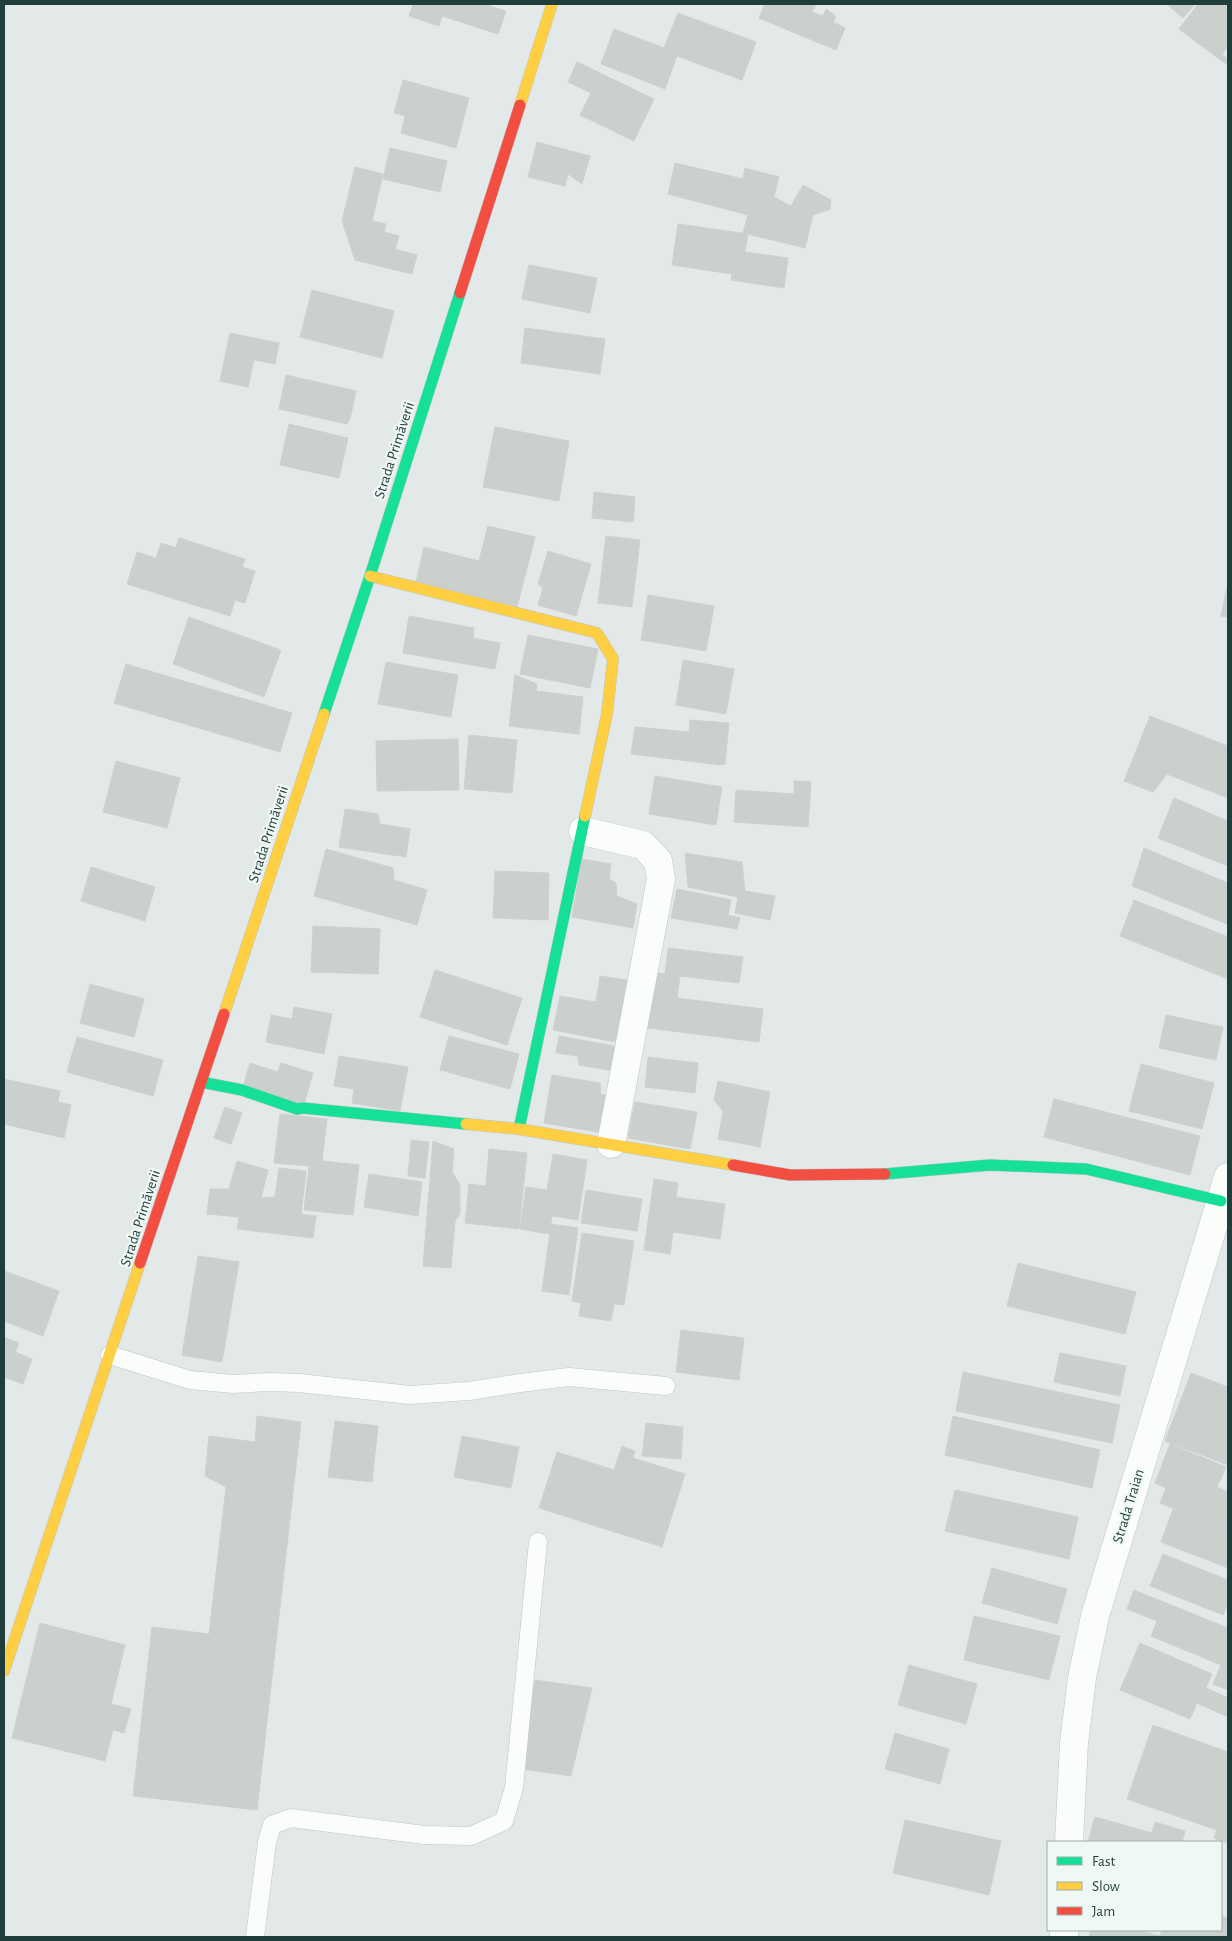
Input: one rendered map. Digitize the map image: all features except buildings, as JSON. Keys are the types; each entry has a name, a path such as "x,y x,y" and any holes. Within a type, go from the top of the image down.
{"street":[{"name":"Strada Primăverii","path":"4,1671 370,576 552,4"},
{"path":"370,576 597,633 612,659 607,714 519,1129"},
{"path":"582,831 643,845 658,861 661,879 611,1144"},
{"path":"201,1082 242,1090 297,1109 303,1108 519,1129 790,1175 872,1175 990,1165 1086,1169 1225,1189"},
{"name":"Strada Traian","path":"1069,1841 1074,1743 1082,1678 1095,1616 1225,1189"}],"lane":[{"path":"110,1355 190,1380 233,1384 299,1383 410,1395 469,1391 520,1382 569,1377 666,1386"},
{"path":"255,1937 267,1842 272,1825 291,1818 424,1835 471,1836 504,1822 514,1788 538,1542"}],"traffic: fast":[{"path":"324,714 460,293"},
{"path":"519,1129 585,816"},
{"path":"201,1082 242,1090 297,1109 303,1108 466,1124"},
{"path":"885,1174 990,1165 1086,1169 1221,1201"}],"traffic: slow":[{"path":"520,105 552,4"},
{"path":"370,576 597,633 613,659 607,714 585,816"},
{"path":"224,1014 324,714"},
{"path":"466,1124 519,1129 733,1165"},
{"path":"4,1671 140,1263"}],"traffic: jam":[{"path":"460,293 520,105"},
{"path":"140,1263 224,1014"},
{"path":"733,1165 790,1175 885,1174"}]}
